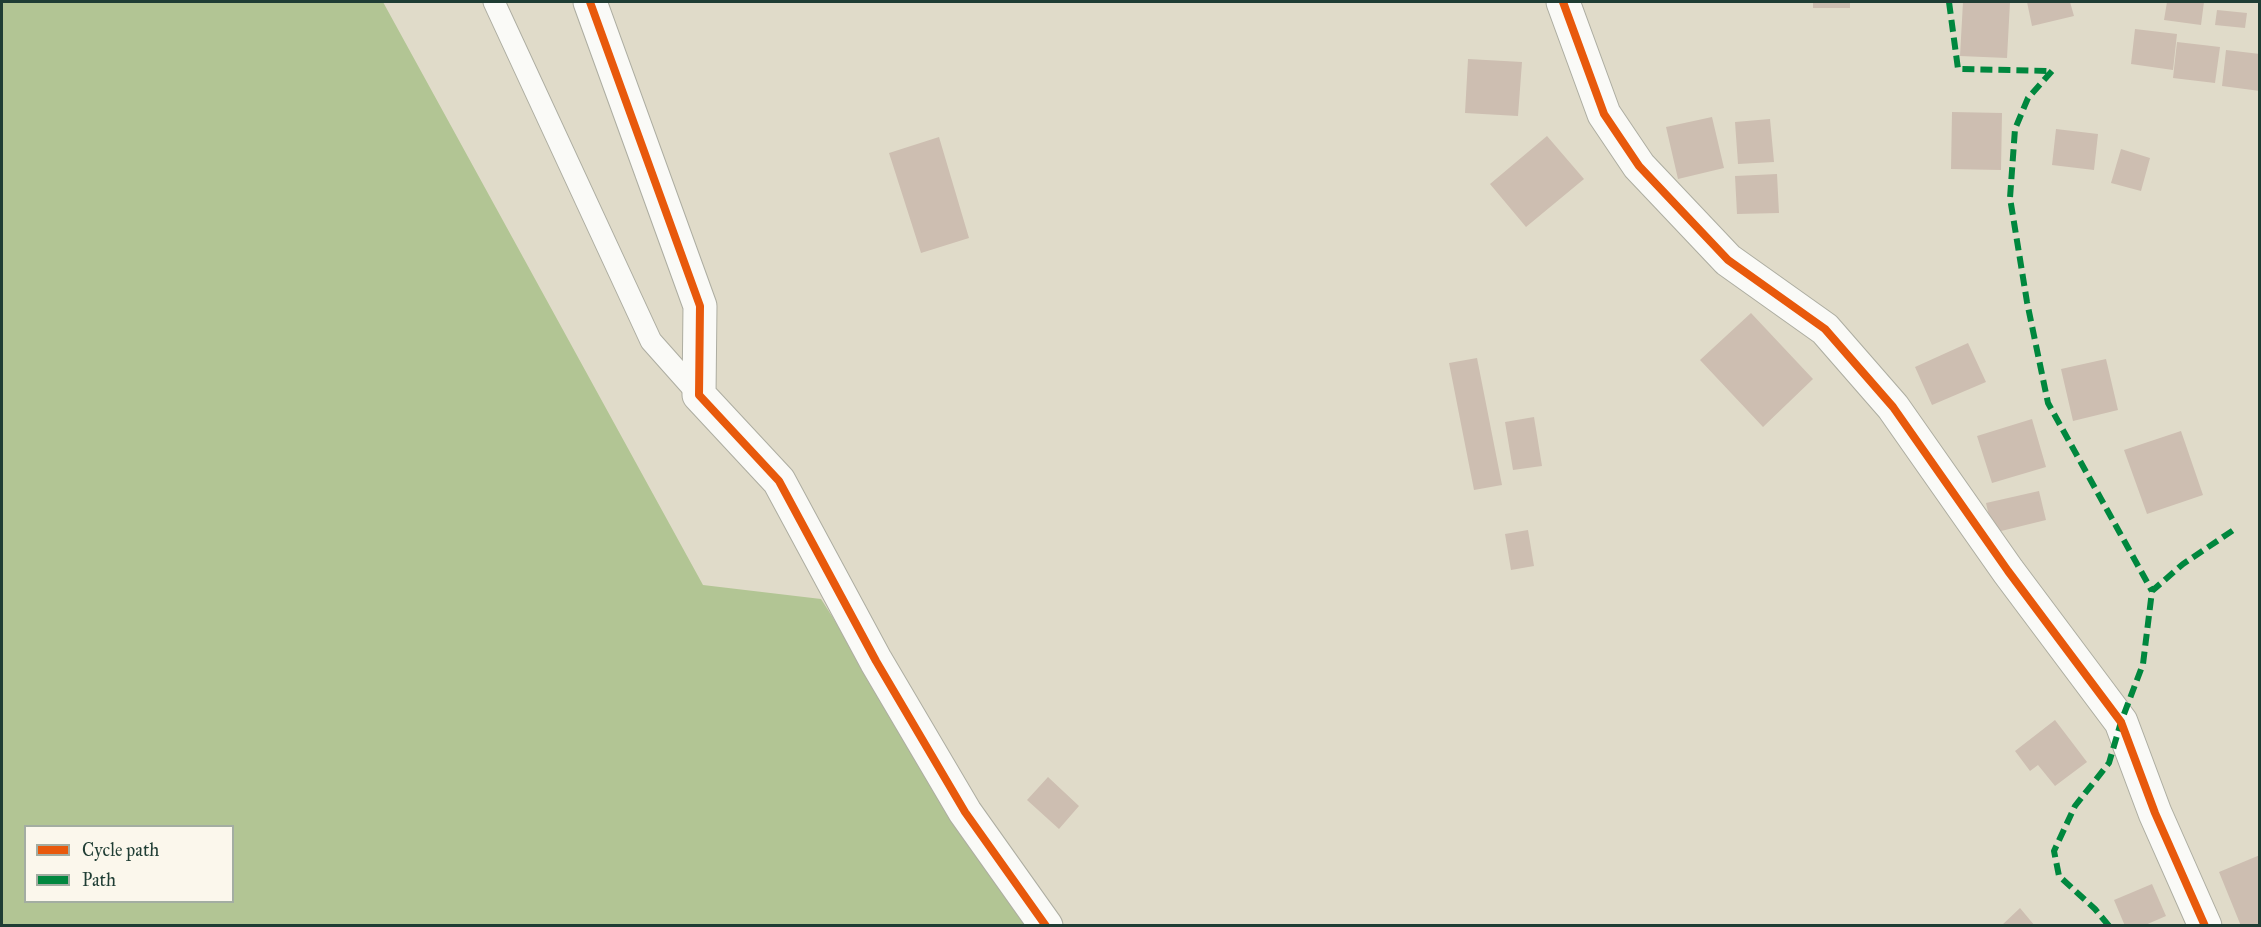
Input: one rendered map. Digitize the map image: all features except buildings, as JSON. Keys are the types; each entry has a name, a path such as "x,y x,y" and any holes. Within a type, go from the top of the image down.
{"street":[{"path":"590,2 700,306 699,395 779,481 876,661 966,812 1046,926"},
{"path":"1563,2 1604,114 1639,166 1728,261 1824,329 1893,407 2008,572 2121,722 2155,813 2205,926"}],"lane":[{"path":"494,2 651,341 699,395"}],"green space":[{"path":"2,2 383,2 703,585 821,599 1030,925 2,926"}],"marked path":[{"path":"1949,2 1958,69 2052,71"},
{"path":"2052,71 2028,98 2015,129 2010,198 2027,302 2048,403 2152,591"},
{"path":"2109,926 2095,909 2059,876 2054,851 2075,806 2109,763 2121,722 2143,664 2152,591 2183,564 2235,529"}],"cycle path":[{"path":"590,2 700,306 699,395 779,481 876,661 965,812 1046,926"},
{"path":"1563,2 1604,114 1639,166 1728,260 1825,329 1893,407 2008,571 2121,722 2155,813 2205,926"}]}
